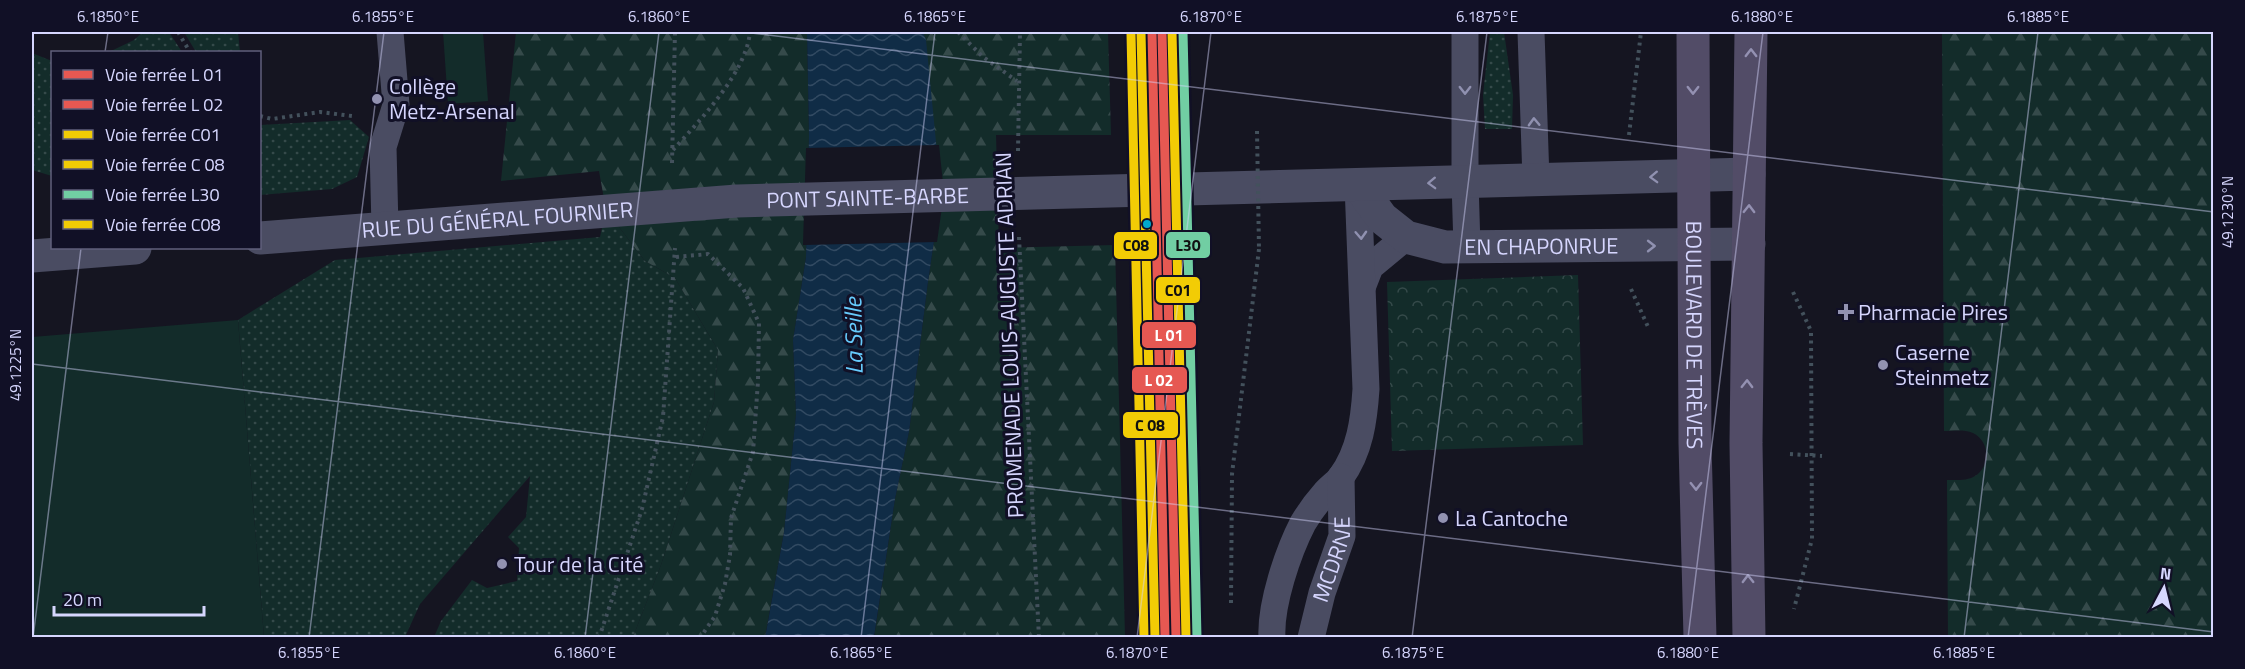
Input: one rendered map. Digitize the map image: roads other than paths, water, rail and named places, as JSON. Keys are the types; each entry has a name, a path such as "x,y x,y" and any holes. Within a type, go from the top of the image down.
{"main road":[{"name":"BOULEVARD DE TRÈVES","path":"1693,32 1695,443 1700,638"},
{"path":"1749,638 1746,443 1751,32"}],"street":[{"path":"1358,185 1749,174"},
{"name":"EN CHAPONRUE","path":"1358,185 1382,218 1406,237 1445,247 1749,244"},
{"name":"PONT SAINTE-BARBE","path":"737,201 1358,185"},
{"name":"RUE DU GÉNÉRAL FOURNIER","path":"261,238 737,201"},
{"path":"32,256 122,249"}],"lane":[{"path":"385,228 383,147 396,105 390,32"},
{"path":"1465,32 1467,247"},
{"path":"1531,32 1536,180"},
{"path":"1272,638 1273,616 1281,580 1304,522 1325,492 1341,477 1357,445 1364,423 1366,390 1358,185"},
{"path":"1363,285 1370,267 1406,237"},
{"name":"MCDRIVE","path":"1311,638 1322,592 1342,536 1341,477"}],"water":[{"name":"La Seille","path":"807,32 923,32 926,40 941,193 909,432 895,499 874,637 765,638 784,532 796,414 793,340 806,257 809,136"}],"rail line":[{"name":"C01","path":"1172,32 1186,638"},
{"name":"L30","path":"1183,32 1197,638"},
{"name":"C08","path":"1131,33 1144,638"}],"place":[{"name":"Collège Metz-Arsenal","path":"377,99"},
{"name":"Pharmacie Pires","path":"1846,312"},
{"name":"Caserne Steinmetz","path":"1883,365"},
{"name":"La Cantoche","path":"1443,518"},
{"name":"Tour de la Cité","path":"502,564"}]}
